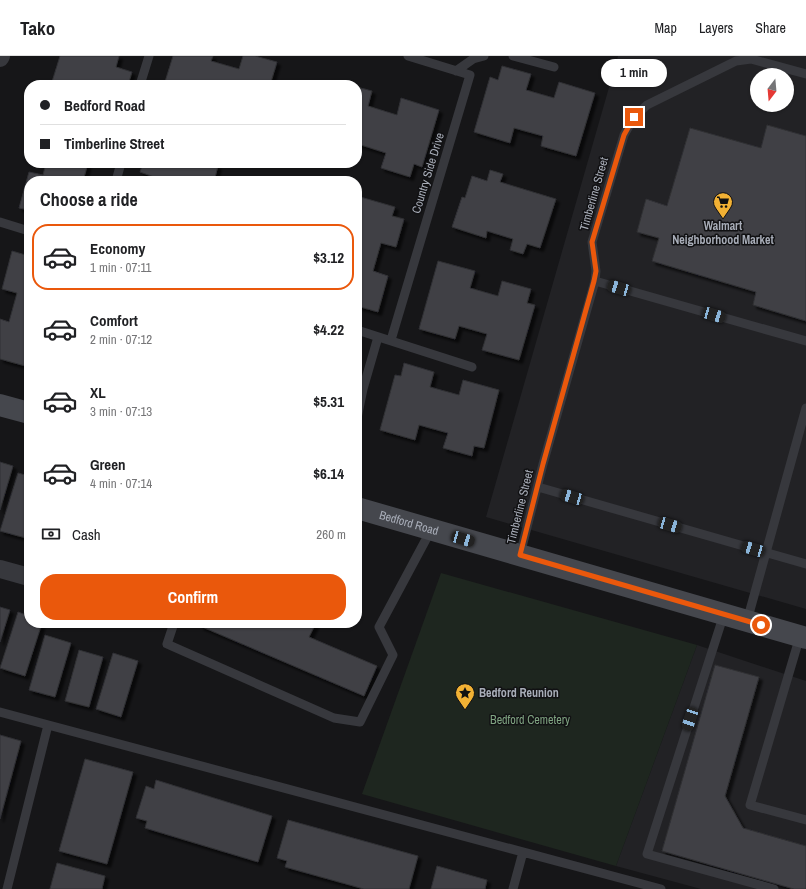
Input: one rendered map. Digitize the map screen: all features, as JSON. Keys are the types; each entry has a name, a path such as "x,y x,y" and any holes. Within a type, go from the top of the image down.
{"main road":[{"path":"0,405 24,412"},
{"name":"Bedford Road","path":"362,509 803,637"}],"street":[{"path":"0,569 24,576"}],"lane":[{"path":"142,80 149,56"},
{"name":"Country Side Drive","path":"391,340 470,75 408,56"},
{"path":"456,71 473,59 484,56"},
{"path":"513,56 554,66"},
{"name":"Timberline Street","path":"520,555 594,281 596,271 592,242 624,135 634,117 647,105 736,62 751,59 806,74"},
{"path":"0,222 24,229"},
{"path":"594,281 806,341"},
{"path":"362,332 472,367"},
{"path":"362,394 378,337"},
{"path":"747,621 806,408"},
{"path":"538,487 806,564"},
{"path":"172,628 167,644 334,718 360,722 393,655 379,627 431,530"},
{"path":"724,614 647,854 774,889"},
{"path":"803,637 750,805 806,820"},
{"path":"0,712 661,889"},
{"path":"7,889 48,725"},
{"path":"513,889 523,852"}],"shaded area":[{"path":"618,56 806,56 806,609 486,517"},
{"path":"697,645 806,681 806,889 701,889 616,866"}],"green space":[{"name":"Bedford Cemetery","path":"441,573 697,645 616,866 362,794"}],"building":[{"path":"60,56 119,56 116,67 132,72 130,80 53,80"},
{"path":"173,56 213,56 211,61 239,69 243,56 255,56 277,62 272,80 166,80"},
{"path":"502,66 531,74 526,90 554,98 559,82 595,93 576,156 541,146 543,136 514,128 510,143 474,132 490,77 498,80"},
{"path":"362,88 372,91 368,106 397,115 401,98 439,110 422,167 414,164 410,177 381,168 386,153 362,145"},
{"name":"Walmart Neighborhood Market","path":"767,125 806,136 806,321 753,305 756,292 652,261 659,238 637,232 646,199 667,206 690,128 761,148"},
{"path":"45,168 87,168 84,176 28,176 29,172 43,175"},
{"path":"141,168 217,168 215,176 151,176 140,172"},
{"path":"490,170 503,174 500,182 556,199 540,248 527,244 523,254 510,250 513,239 487,231 486,238 452,227 462,197 465,198 472,176 487,181"},
{"path":"24,190 24,209 19,208"},
{"path":"362,197 395,207 392,216 404,219 396,247 381,243 373,271 388,276 378,312 362,307"},
{"path":"12,251 24,255 24,366 0,359 0,319 9,322 17,293 2,289"},
{"path":"438,261 475,271 470,288 498,296 502,281 531,289 527,303 535,305 519,360 482,350 487,334 459,326 455,339 419,329"},
{"path":"404,363 434,372 430,387 459,395 463,380 499,390 484,448 474,446 472,456 443,448 448,433 419,425 415,440 380,430 395,375 401,376"},
{"path":"0,462 13,466 0,510"},
{"path":"18,473 24,475 24,537 0,531"},
{"path":"0,607 10,610 0,642"},
{"path":"18,612 24,614 24,628 40,628 25,676 0,668"},
{"path":"205,628 314,628 309,637 377,666 364,696"},
{"path":"45,635 71,643 55,697 29,690"},
{"path":"79,650 103,657 89,707 65,701"},
{"path":"113,653 138,661 121,717 96,709"},
{"path":"715,665 759,677 725,796 743,828 806,846 806,889 794,889 662,851"},
{"path":"0,735 21,741 0,819"},
{"path":"85,759 133,772 107,864 59,851"},
{"path":"156,780 272,816 258,862 145,828 147,821 136,818 146,786 154,789"},
{"path":"288,820 418,856 409,889 364,889 285,867 287,861 277,858"},
{"path":"57,863 105,876 102,889 50,889"},
{"path":"437,866 487,880 485,889 431,889"}],"place":[{"name":"Walmart Neighborhood Market","path":"723,219"},
{"name":"Bedford Reunion","path":"465,710"}],"route":[{"path":"634,117 624,135 592,242 596,271 594,281 543,464 520,555 761,625"}]}
